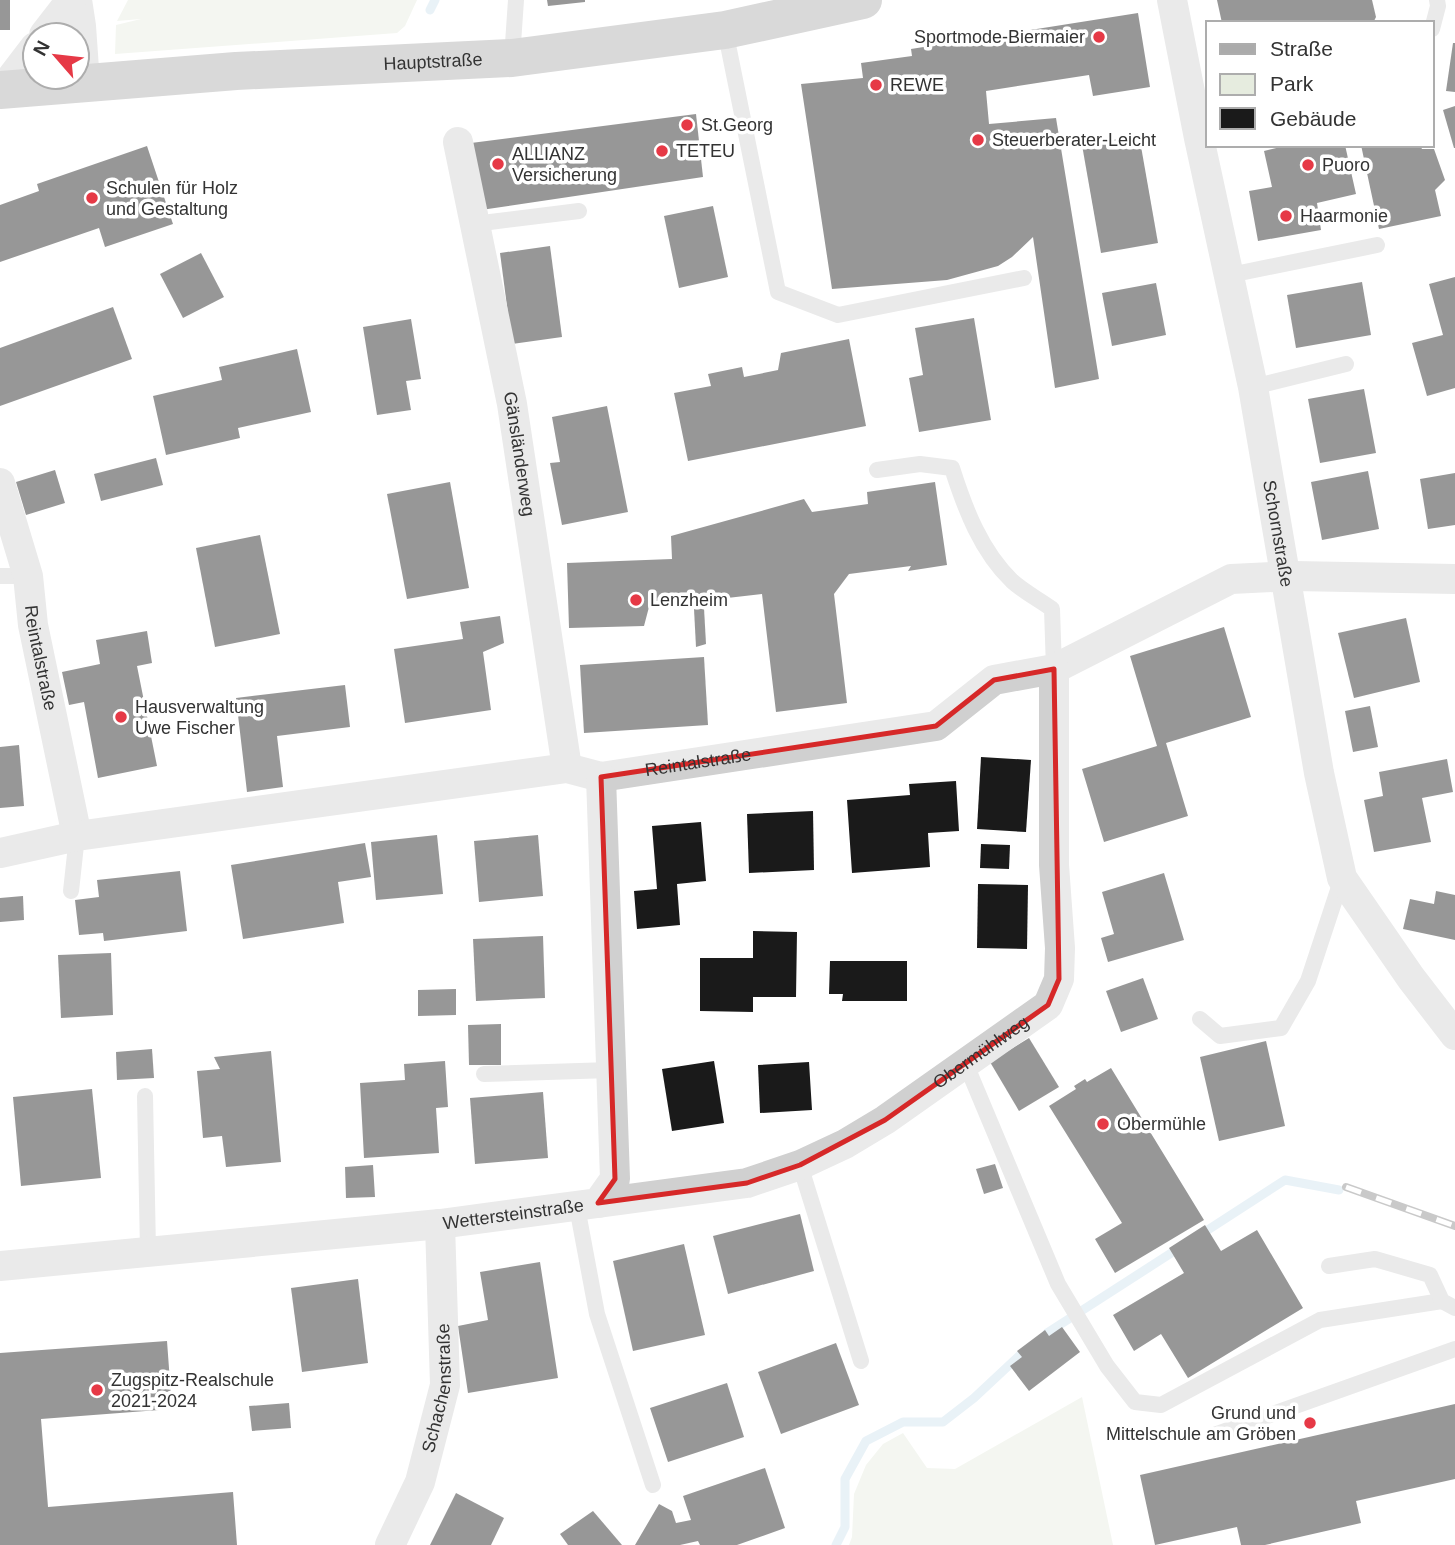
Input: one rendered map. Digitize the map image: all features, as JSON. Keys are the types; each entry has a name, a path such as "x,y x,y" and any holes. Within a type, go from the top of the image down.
{"main road":[{"name":"Hauptstraße","path":"91,83 236,71 512,58 725,30 863,0"},
{"name":"Hauptstraße","path":"1,90 21,88"}],"street":[{"path":"55,21 71,0"},
{"path":"77,0 80,21"},
{"name":"Schornstraße","path":"1172,0 1204,137 1253,387 1319,774 1342,878 1411,978 1455,1035"},
{"path":"1,90 21,65"},
{"name":"Gänsländerweg","path":"458,142 512,404 567,768"},
{"name":"Reintalstraße","path":"0,483 14,576 33,625 77,836"},
{"name":"Reintalstraße","path":"0,853 77,836 567,768 601,777 936,726 995,680 1054,669 1231,579 1455,579"},
{"name":"Obermühlweg","path":"587,1205 747,1183 800,1165 855,1138 1048,1005 1059,979 1060,948 1054,865 1054,669"},
{"name":"Wettersteinstraße","path":"0,1266 440,1224 587,1205 615,1179 601,777"},
{"name":"Schachenstraße","path":"390,1545 420,1482 445,1385 440,1224"}],"lane":[{"path":"512,58 516,0"},
{"path":"1434,21 1437,0"},
{"path":"725,30 778,292 838,315 1024,278"},
{"path":"474,224 579,211"},
{"path":"1230,275 1377,245"},
{"path":"1253,387 1346,364"},
{"path":"877,470 920,464 952,468 960,495 982,543 1013,582 1052,609 1054,669"},
{"path":"71,891 77,836"},
{"path":"1200,1019 1220,1036 1281,1028 1308,981 1342,878"},
{"path":"965,1062 1058,1284 1107,1366 1135,1402 1161,1405 1320,1320 1448,1304 1430,1275 1375,1259 1329,1266"},
{"path":"484,1074 611,1070"},
{"path":"145,1096 148,1251"},
{"path":"800,1165 861,1362"},
{"path":"587,1205 597,1314 653,1485"},
{"path":"1214,1436 1455,1349"}],"highlighted area":[{"path":"1054,669 1059,979 1048,1005 885,1120 800,1165 747,1183 598,1203 615,1179 601,777 936,726 994,680"}],"green space":[{"path":"128,0 417,0 405,26 397,33 115,54 116,25 141,19 117,21"},
{"path":"1082,1397 1113,1545 849,1545 852,1537 854,1494 866,1465 883,1444 903,1433 927,1468 955,1469"}],"building":[{"path":"0,0 10,0 10,30 0,30"},
{"path":"547,0 585,0 585,2 548,6"},
{"path":"1217,0 1372,0 1376,17 1374,21 1222,21"},
{"path":"1138,13 1150,87 1093,96 1089,75 986,91 989,124 1056,118 1099,379 1055,388 1033,237 998,266 947,280 832,289 801,84 863,78 861,63 912,56 911,49"},
{"path":"1455,43 1455,92 1446,91"},
{"path":"1455,106 1455,148 1454,148 1443,110"},
{"path":"696,114 703,177 481,210 471,143"},
{"path":"1139,135 1158,243 1101,253 1082,145"},
{"name":"Schulen für Holz und Gestaltung","path":"147,146 173,224 105,247 99,228 0,262 0,205 39,191 37,184"},
{"path":"1281,147 1345,147 1356,194 1317,203 1321,230 1258,241 1249,191 1272,187 1264,151"},
{"path":"1361,147 1434,149 1445,180 1435,190 1441,216 1379,229"},
{"path":"713,206 728,277 679,288 664,216"},
{"path":"550,246 562,337 512,344 500,253"},
{"path":"201,253 224,297 183,318 160,274"},
{"path":"1455,277 1455,388 1427,396 1412,343 1443,335 1429,284"},
{"path":"1362,282 1371,335 1296,348 1287,295"},
{"path":"1156,283 1166,335 1112,346 1102,293"},
{"path":"113,307 132,359 0,406 0,348"},
{"path":"974,318 991,420 919,432 909,378 923,375 915,328"},
{"path":"411,319 421,379 406,381 411,410 377,415 363,327"},
{"path":"849,339 866,426 688,461 674,393 711,386 708,374 742,367 744,377 778,370 781,353"},
{"path":"297,349 311,412 238,428 240,438 166,455 153,396 222,380 219,367"},
{"path":"1364,389 1376,453 1320,463 1308,399"},
{"path":"607,406 628,512 562,525 550,463 560,462 552,417"},
{"path":"156,458 163,485 101,501 94,474"},
{"path":"55,470 65,503 26,515 16,482"},
{"path":"1368,471 1379,529 1322,540 1311,482"},
{"path":"1455,473 1455,525 1428,529 1420,479"},
{"path":"450,482 469,588 407,599 387,494"},
{"name":"Lenzheim","path":"935,482 947,565 908,571 911,566 849,574 834,594 847,703 776,712 762,594 649,607 644,626 569,628 567,563 672,559 671,536 804,499 812,512 868,504 867,492"},
{"path":"260,535 280,634 215,647 196,548"},
{"path":"704,608 706,644 696,647 694,609"},
{"path":"500,616 504,643 483,652 491,710 405,723 394,649 463,639 460,622"},
{"path":"1406,618 1420,682 1354,698 1338,633"},
{"path":"1224,627 1251,717 1166,743 1188,816 1104,842 1082,769 1157,746 1130,656"},
{"path":"147,631 152,663 137,666 157,766 98,778 84,702 69,705 62,672 100,664 96,640"},
{"path":"704,657 708,725 584,733 580,665"},
{"path":"345,685 350,727 277,736 283,787 247,792 236,698"},
{"path":"1370,706 1378,747 1353,752 1345,711"},
{"path":"19,745 24,806 0,808 0,747"},
{"path":"981,757 1031,760 1026,832 977,829"},
{"path":"1447,759 1453,792 1422,798 1431,842 1374,852 1364,800 1383,796 1379,772"},
{"path":"956,781 959,831 928,833 930,867 852,873 847,800 910,795 909,784"},
{"path":"813,811 814,870 749,873 747,814"},
{"path":"701,822 706,881 677,884 680,925 637,929 634,891 657,889 652,826"},
{"path":"437,835 443,894 376,900 371,842"},
{"path":"538,835 543,896 479,902 474,841"},
{"path":"365,843 371,877 338,882 344,923 243,939 231,865"},
{"path":"981,844 1010,845 1009,869 980,868"},
{"path":"180,871 187,931 104,941 103,933 79,935 75,900 99,897 97,880"},
{"path":"1164,873 1184,940 1108,962 1101,938 1114,934 1102,892"},
{"path":"978,884 1028,885 1027,949 977,948"},
{"path":"1436,891 1455,895 1455,940 1403,929 1410,899 1434,904"},
{"path":"23,896 24,920 0,922 0,898"},
{"path":"753,931 797,932 796,997 753,997 753,1012 700,1011 700,958 753,958"},
{"path":"543,936 545,998 476,1001 473,939"},
{"path":"111,953 113,1015 61,1018 58,955"},
{"path":"830,961 907,961 907,1001 842,1001 843,994 829,994"},
{"path":"1143,978 1158,1019 1121,1032 1106,991"},
{"path":"456,989 456,1015 418,1016 418,990"},
{"path":"501,1024 501,1065 469,1065 468,1025"},
{"path":"1029,1038 1059,1087 1019,1111 990,1062"},
{"path":"1266,1041 1285,1126 1219,1141 1200,1057"},
{"path":"152,1049 154,1078 117,1080 116,1052"},
{"path":"271,1051 281,1162 226,1167 222,1136 203,1138 197,1071 220,1069 214,1057"},
{"path":"445,1061 448,1107 436,1108 439,1153 364,1158 360,1083 405,1080 404,1064"},
{"path":"714,1061 724,1123 672,1131 662,1069"},
{"path":"809,1062 812,1110 760,1113 758,1065"},
{"path":"1111,1068 1204,1220 1115,1273 1095,1239 1122,1223 1049,1106 1076,1089 1074,1086 1085,1079 1087,1082"},
{"path":"92,1089 101,1178 21,1186 13,1097"},
{"path":"543,1092 548,1158 475,1164 470,1098"},
{"path":"995,1164 1003,1188 984,1194 976,1169"},
{"path":"373,1165 375,1197 346,1198 345,1167"},
{"path":"800,1214 814,1271 728,1294 713,1236"},
{"path":"1205,1225 1221,1251 1257,1230 1303,1308 1188,1378 1161,1334 1134,1351 1113,1315 1184,1273 1169,1248"},
{"path":"684,1244 705,1335 633,1351 613,1261"},
{"path":"540,1262 558,1378 468,1393 458,1326 488,1320 480,1272"},
{"path":"358,1279 368,1363 302,1372 291,1288"},
{"path":"1062,1327 1080,1352 1029,1391 1010,1366 1022,1357 1017,1351 1045,1330 1049,1336"},
{"path":"167,1341 172,1409 41,1419 48,1507 233,1492 237,1545 0,1545 0,1353"},
{"path":"836,1343 859,1405 781,1434 758,1372"},
{"path":"727,1383 744,1437 668,1462 650,1408"},
{"path":"289,1403 291,1428 252,1431 249,1406"},
{"path":"1455,1404 1455,1479 1356,1501 1361,1523 1265,1545 1241,1545 1237,1527 1155,1545 1140,1475"},
{"path":"765,1468 785,1528 737,1545 700,1545 698,1541 680,1545 635,1545 659,1504 672,1511 676,1523 691,1520 683,1496"},
{"path":"456,1493 504,1518 491,1545 430,1545"},
{"path":"593,1511 622,1545 568,1545 560,1534"}],"waterway":[{"path":"430,10 435,0"},
{"path":"1200,1235 1285,1180 1339,1190"},
{"path":"1047,1333 1179,1248"},
{"path":"836,1545 845,1527 845,1479 866,1441 903,1422 943,1422 974,1398 1020,1355"}],"railway":[{"path":"1346,1187 1455,1226"}],"place":[{"name":"Sportmode-Biermaier","path":"1099,37"},
{"name":"REWE","path":"876,85"},
{"name":"St.Georg","path":"687,125"},
{"name":"Steuerberater-Leicht","path":"978,140"},
{"name":"TETEU","path":"662,151"},
{"name":"ALLIANZ Versicherung","path":"498,164"},
{"name":"Puoro","path":"1308,165"},
{"name":"Schulen für Holz und Gestaltung","path":"92,198"},
{"name":"Haarmonie","path":"1286,216"},
{"name":"Lenzheim","path":"636,600"},
{"name":"Hausverwaltung Uwe Fischer","path":"121,717"},
{"name":"Obermühle","path":"1103,1124"},
{"name":"Zugspitz-Realschule 2021-2024","path":"97,1390"},
{"name":"Grund und Mittelschule am Gröben","path":"1310,1423"}]}
